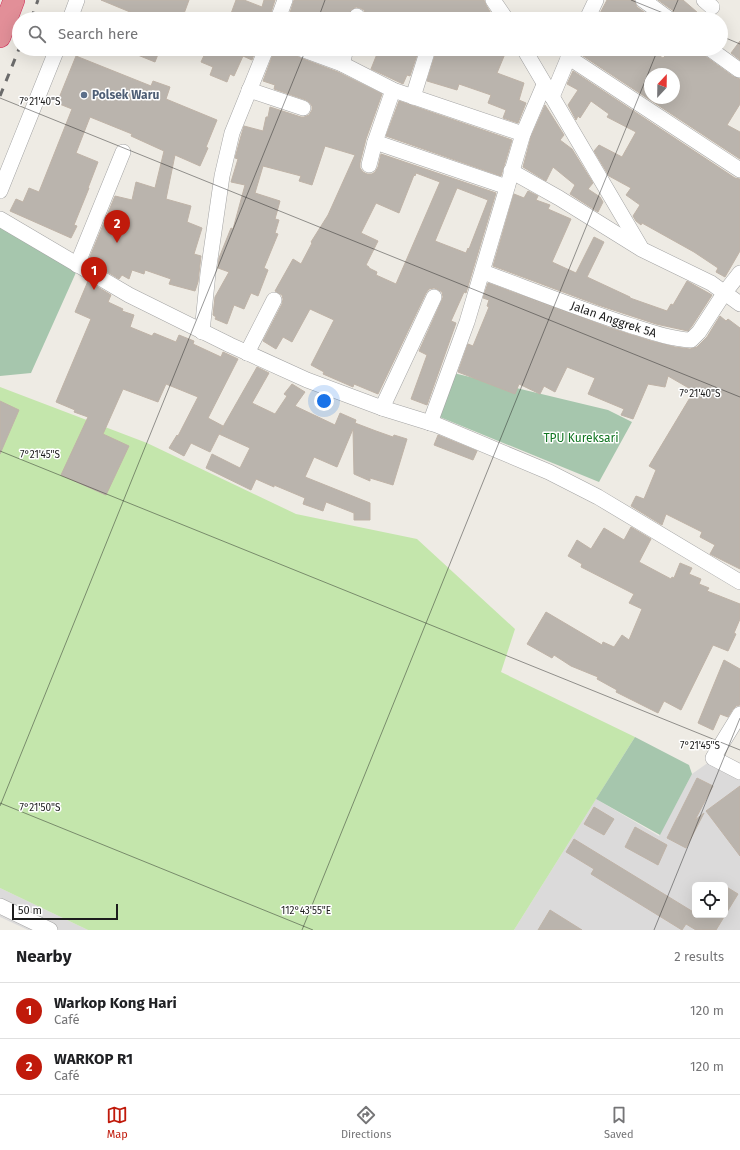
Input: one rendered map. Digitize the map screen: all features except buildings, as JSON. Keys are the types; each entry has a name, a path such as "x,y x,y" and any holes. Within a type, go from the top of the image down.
{"highway":[{"path":"0,37 14,0"}],"street":[{"path":"73,12 77,0"},
{"path":"281,12 285,0"},
{"path":"493,0 501,12"},
{"path":"590,12 596,0"},
{"path":"643,0 659,12"},
{"path":"0,191 55,56"},
{"path":"202,327 222,176 232,133 263,56"},
{"path":"320,56 342,64 393,90 523,134"},
{"path":"342,64 344,56"},
{"path":"413,97 426,56"},
{"path":"528,56 641,249"},
{"path":"430,423 468,322 523,134 568,56"},
{"path":"574,56 740,170"},
{"path":"720,56 739,70"},
{"path":"250,90 303,108"},
{"path":"369,164 393,90"},
{"path":"375,142 507,187"},
{"path":"79,261 123,152"},
{"path":"511,171 559,198 641,249 711,282 740,304"},
{"path":"0,218 79,261 129,295 249,348 307,380 430,423 549,472 598,497 740,582"},
{"name":"Jalan Anggrek 5A","path":"483,272 604,317 661,335 683,340 691,340 695,337 725,292 740,273"},
{"path":"383,406 434,297"},
{"path":"249,348 274,300"},
{"path":"740,714 713,758 740,772"},
{"path":"0,906 50,930"}],"shaded area":[{"path":"709,762 740,779 740,930 514,930 596,799 659,836 692,774"},
{"path":"0,888 88,930 28,930 0,917"}],"green space":[{"path":"0,220 78,268 31,373 0,376"},
{"name":"TPU Kureksari","path":"445,371 608,410 632,422 599,482 430,413"},
{"path":"0,387 147,443 296,514 417,539 515,629 501,672 635,737 514,930 88,930 0,888"},
{"path":"635,737 689,765 692,774 660,835 596,799"}],"railway":[{"path":"34,12 38,0"},
{"path":"0,96 16,56"}],"place":[{"name":"Polsek Waru","path":"84,95"},
{"name":"WARKOP R1","path":"117,243"},
{"name":"Warkop Kong Hari","path":"94,290"}]}
